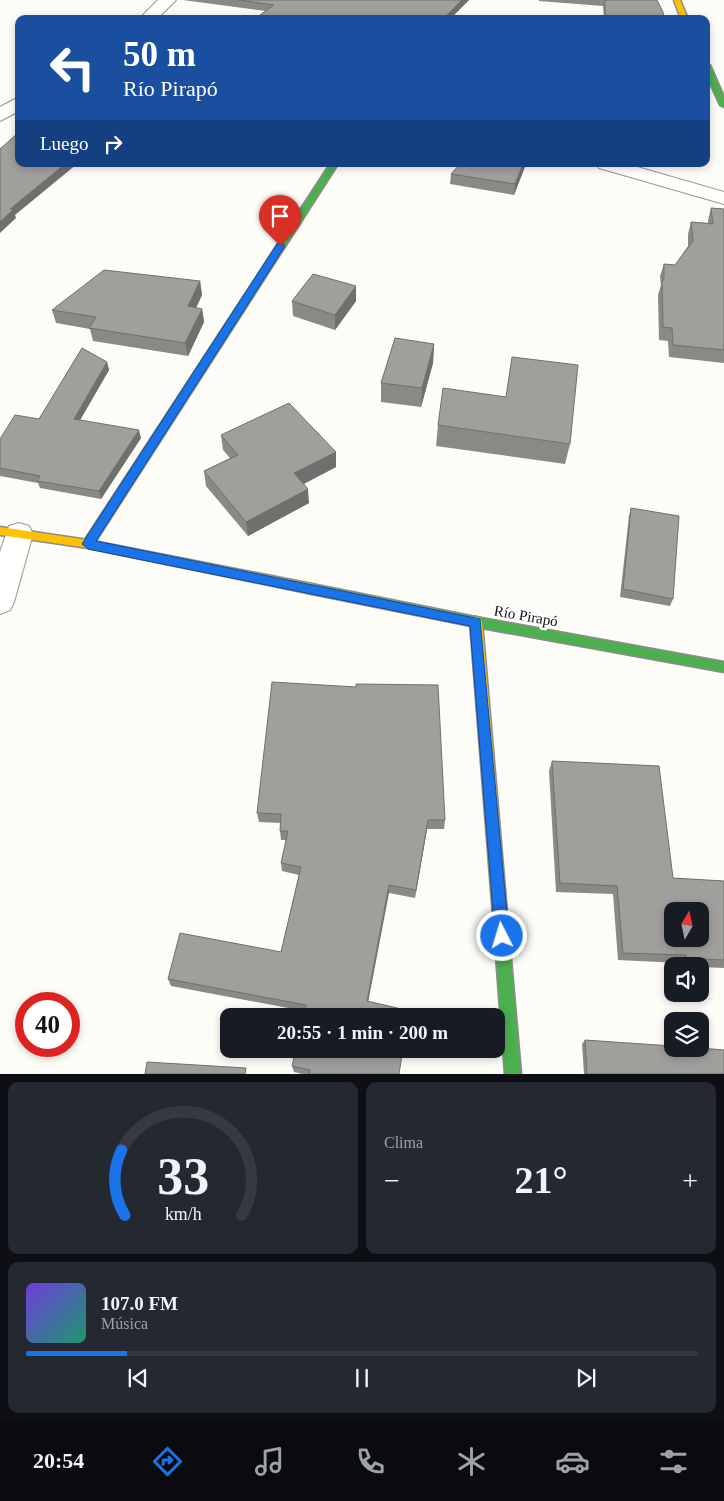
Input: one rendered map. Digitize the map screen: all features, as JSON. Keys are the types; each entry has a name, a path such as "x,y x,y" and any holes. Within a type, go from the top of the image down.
{"main road":[{"path":"677,0 684,15"},
{"path":"710,74 724,105"},
{"path":"88,544 332,167"},
{"name":"Río Pirapó","path":"9,532 88,544 476,622 724,667"},
{"path":"476,622 514,1074"}],"street":[{"path":"155,15 168,0"},
{"path":"0,115 15,106"},
{"path":"616,167 724,198"},
{"path":"0,602 9,532"}],"building":[{"path":"238,0 462,0 447,15 260,15 274,5"},
{"path":"605,0 657,0 663,15 605,15"},
{"path":"15,136 15,167 61,167 10,209 13,210 0,222 0,149"},
{"path":"457,167 522,167 515,184 451,174"},
{"path":"711,208 724,209 724,350 673,345 672,328 663,327 662,282 664,278 664,264 675,265 693,241 691,222 713,224"},
{"path":"104,270 200,281 188,306 202,309 185,343 89,328 96,317 52,310"},
{"path":"313,274 356,286 335,315 292,301"},
{"path":"395,338 434,344 422,388 381,383"},
{"path":"82,348 107,362 74,419 139,430 99,491 37,481 40,476 0,468 0,439 15,415 39,419"},
{"path":"512,357 578,365 570,444 438,425 443,388 506,397"},
{"path":"289,403 336,452 294,473 308,489 246,522 204,471 238,455 221,435"},
{"path":"631,508 679,516 673,599 623,589"},
{"path":"272,682 356,687 356,684 438,685 445,820 428,820 416,890 389,885 367,1001 397,1008 305,1008 306,1005 168,979 180,933 281,952 301,867 281,863 288,831 280,831 281,814 257,813"},
{"path":"552,761 659,766 673,878 724,881 724,960 709,959 709,957 686,957 686,955 623,953 617,886 560,883"},
{"path":"585,1040 664,1045 664,1057 709,1057 709,1049 724,1050 724,1074 587,1074"},
{"path":"294,1058 402,1058 399,1074 309,1074 310,1070 292,1066"},
{"path":"147,1062 246,1068 245,1074 145,1074"}],"traffic: fast":[{"path":"710,74 724,105"},
{"path":"88,544 332,167"},
{"path":"312,589 476,622 724,667"},
{"path":"498,890 513,1074"}],"traffic: slow":[{"path":"677,0 683,15"},
{"path":"0,531 88,544 312,589"},
{"path":"476,622 498,890"}],"route":[{"path":"280,246 88,544 476,622 502,936"}]}
